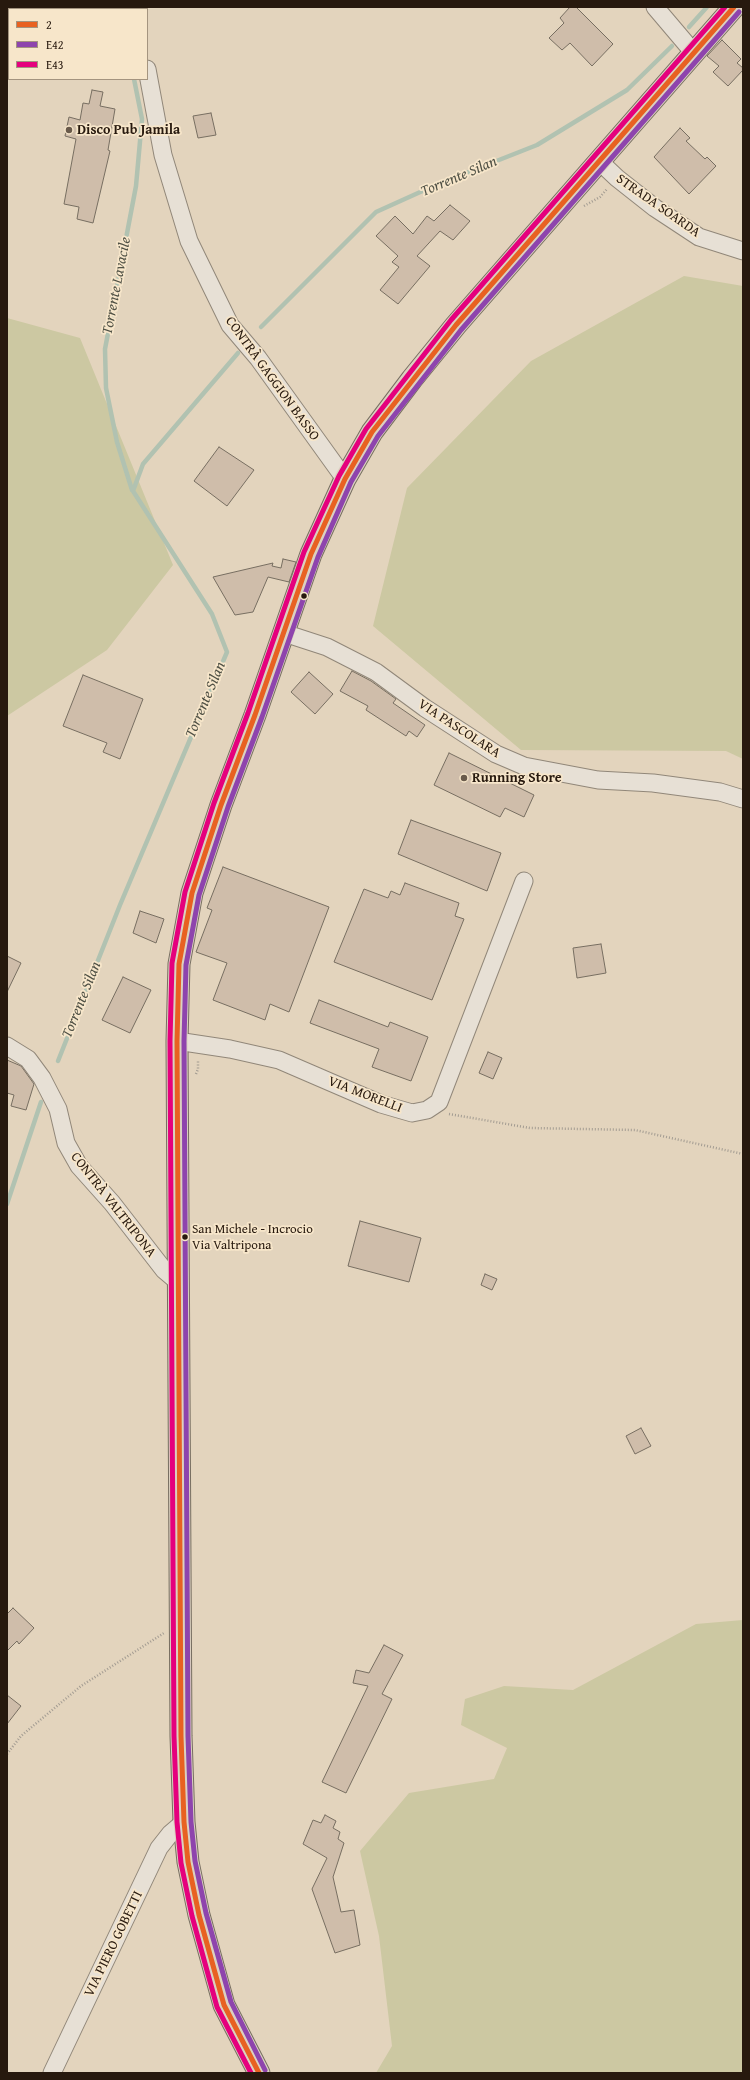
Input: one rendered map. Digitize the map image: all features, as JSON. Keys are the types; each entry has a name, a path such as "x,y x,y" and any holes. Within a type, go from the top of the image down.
{"main road":[{"path":"259,2073 224,2005 199,1915 188,1862 184,1822 181,1743 177,1281 187,1042 179,964 192,893 221,805 284,633 311,554 344,480 372,432 412,379 654,96 734,7"}],"street":[{"path":"655,7 694,53"},
{"name":"CONTRÀ GAGGION BASSO","path":"148,74 163,155 189,241 230,325 258,358 344,480"},
{"name":"STRADA SOARDA","path":"599,161 617,178 655,208 699,237 743,251"},
{"name":"VIA PASCOLARA","path":"284,633 327,647 376,672 425,708 496,754 524,766 598,780 652,784 720,792 743,799"},
{"path":"427,1110 439,1102 524,881"},
{"name":"VIA MORELLI","path":"187,1042 230,1048 279,1060 381,1104 412,1113 427,1110"},
{"name":"CONTRÀ VALTRIPONA","path":"7,1046 28,1059 42,1078 58,1108 66,1143 80,1166 112,1203 164,1270 177,1281"},
{"name":"VIA PIERO GOBETTI","path":"52,2073 159,1848 170,1834 184,1822"}],"path":[{"path":"578,208 588,205 600,197 617,178"},
{"path":"187,1042 198,1069 193,1081"},
{"path":"427,1110 530,1128 635,1130 743,1154"},
{"path":"7,1754 21,1736 81,1686 181,1622"}],"shaded area":[{"path":"684,276 743,286 743,759 726,751 521,750 373,626 407,488 531,361"},
{"path":"7,318 80,338 173,565 107,650 7,716"},
{"path":"743,1620 743,2073 376,2073 392,2046 379,1936 360,1851 409,1793 494,1779 507,1748 461,1725 465,1699 504,1686 573,1690 696,1624"}],"building":[{"path":"570,7 576,7 613,44 592,66 570,43 562,50 549,38 564,23 560,18"},
{"path":"722,40 741,59 737,63 743,68 743,70 728,86 713,72 719,66 707,56"},
{"path":"92,90 103,92 100,106 115,109 108,150 110,151 93,223 77,219 79,207 64,204 76,139 65,136 69,117 80,120 83,103 89,104"},
{"path":"211,113 216,135 198,138 193,116"},
{"path":"680,128 690,138 686,141 705,159 707,157 716,166 689,194 654,157"},
{"path":"450,205 470,221 453,240 440,231 417,256 430,266 398,304 380,290 399,267 392,262 398,256 376,236 395,216 413,234 427,216 434,221"},
{"path":"219,447 254,470 227,506 194,481"},
{"path":"283,559 296,562 289,582 268,577 253,612 235,615 213,577 273,563 272,566 281,568"},
{"path":"352,671 371,681 396,699 393,703 425,725 417,737 409,731 406,736 366,710 368,706 340,691"},
{"path":"309,672 333,694 315,714 291,692"},
{"path":"83,675 143,699 120,759 103,752 107,743 63,726"},
{"path":"449,753 534,795 524,817 505,808 500,817 434,785"},
{"path":"411,820 501,853 487,891 398,854"},
{"path":"223,867 329,907 289,1012 270,1004 265,1020 213,1000 227,963 196,952 212,910 207,908"},
{"path":"405,883 459,903 455,916 464,919 432,1000 334,962 364,889 388,898 391,891 400,895"},
{"path":"140,911 164,919 156,943 133,933"},
{"path":"601,944 606,973 577,978 573,948"},
{"path":"7,956 21,963 7,992"},
{"path":"123,977 151,990 130,1033 102,1020"},
{"path":"319,1000 388,1027 390,1022 428,1037 411,1081 372,1067 379,1049 310,1023"},
{"path":"488,1052 502,1058 493,1079 479,1073"},
{"path":"7,1060 21,1066 34,1084 26,1110 11,1106 14,1095 7,1093"},
{"path":"360,1221 421,1238 409,1282 348,1266"},
{"path":"485,1274 497,1279 492,1290 481,1285"},
{"path":"641,1428 651,1446 635,1454 626,1436"},
{"path":"13,1608 34,1628 19,1644 17,1641 7,1651 7,1614"},
{"path":"384,1645 403,1655 382,1694 392,1699 346,1793 322,1782 368,1686 353,1683 356,1670 369,1673"},
{"path":"7,1695 21,1706 7,1724"},
{"path":"325,1815 336,1821 333,1828 340,1832 338,1839 344,1843 333,1877 341,1912 354,1910 360,1945 335,1953 312,1889 327,1858 303,1844 313,1820 321,1823"}],"waterway":[{"name":"Torrente Silan","path":"689,27 707,7"},
{"name":"Torrente Silan","path":"261,327 376,212 438,184 537,145 627,90 672,46"},
{"name":"Torrente Lavacile","path":"132,490 117,442 106,388 105,349 136,186 142,119 134,80"},
{"name":"Torrente Silan","path":"58,1061 120,905 227,652 212,614 133,491 143,464 238,353"},
{"name":"Torrente Silan","path":"7,1204 41,1102"}],"transit line":[{"name":"E43","path":"251,2073 217,2007 192,1916 181,1863 177,1822 174,1736 170,1041 172,963 185,892 214,803 248,713 304,552 339,476 366,429 451,320 725,7"},
{"name":"2","path":"259,2073 224,2005 199,1915 188,1862 184,1822 181,1736 177,1041 179,964 192,893 221,805 255,715 311,554 345,479 372,432 456,325 734,7"},
{"name":"E42","path":"265,2070 231,2002 206,1913 195,1861 191,1822 188,1736 184,1041 186,965 199,895 228,807 262,717 318,557 351,482 378,436 461,330 739,12"}],"place":[{"name":"Disco Pub Jamila","path":"69,130"},
{"name":"Running Store","path":"464,778"},
{"name":"San Michele - Incrocio Via Valtripona","path":"185,1237"}]}
